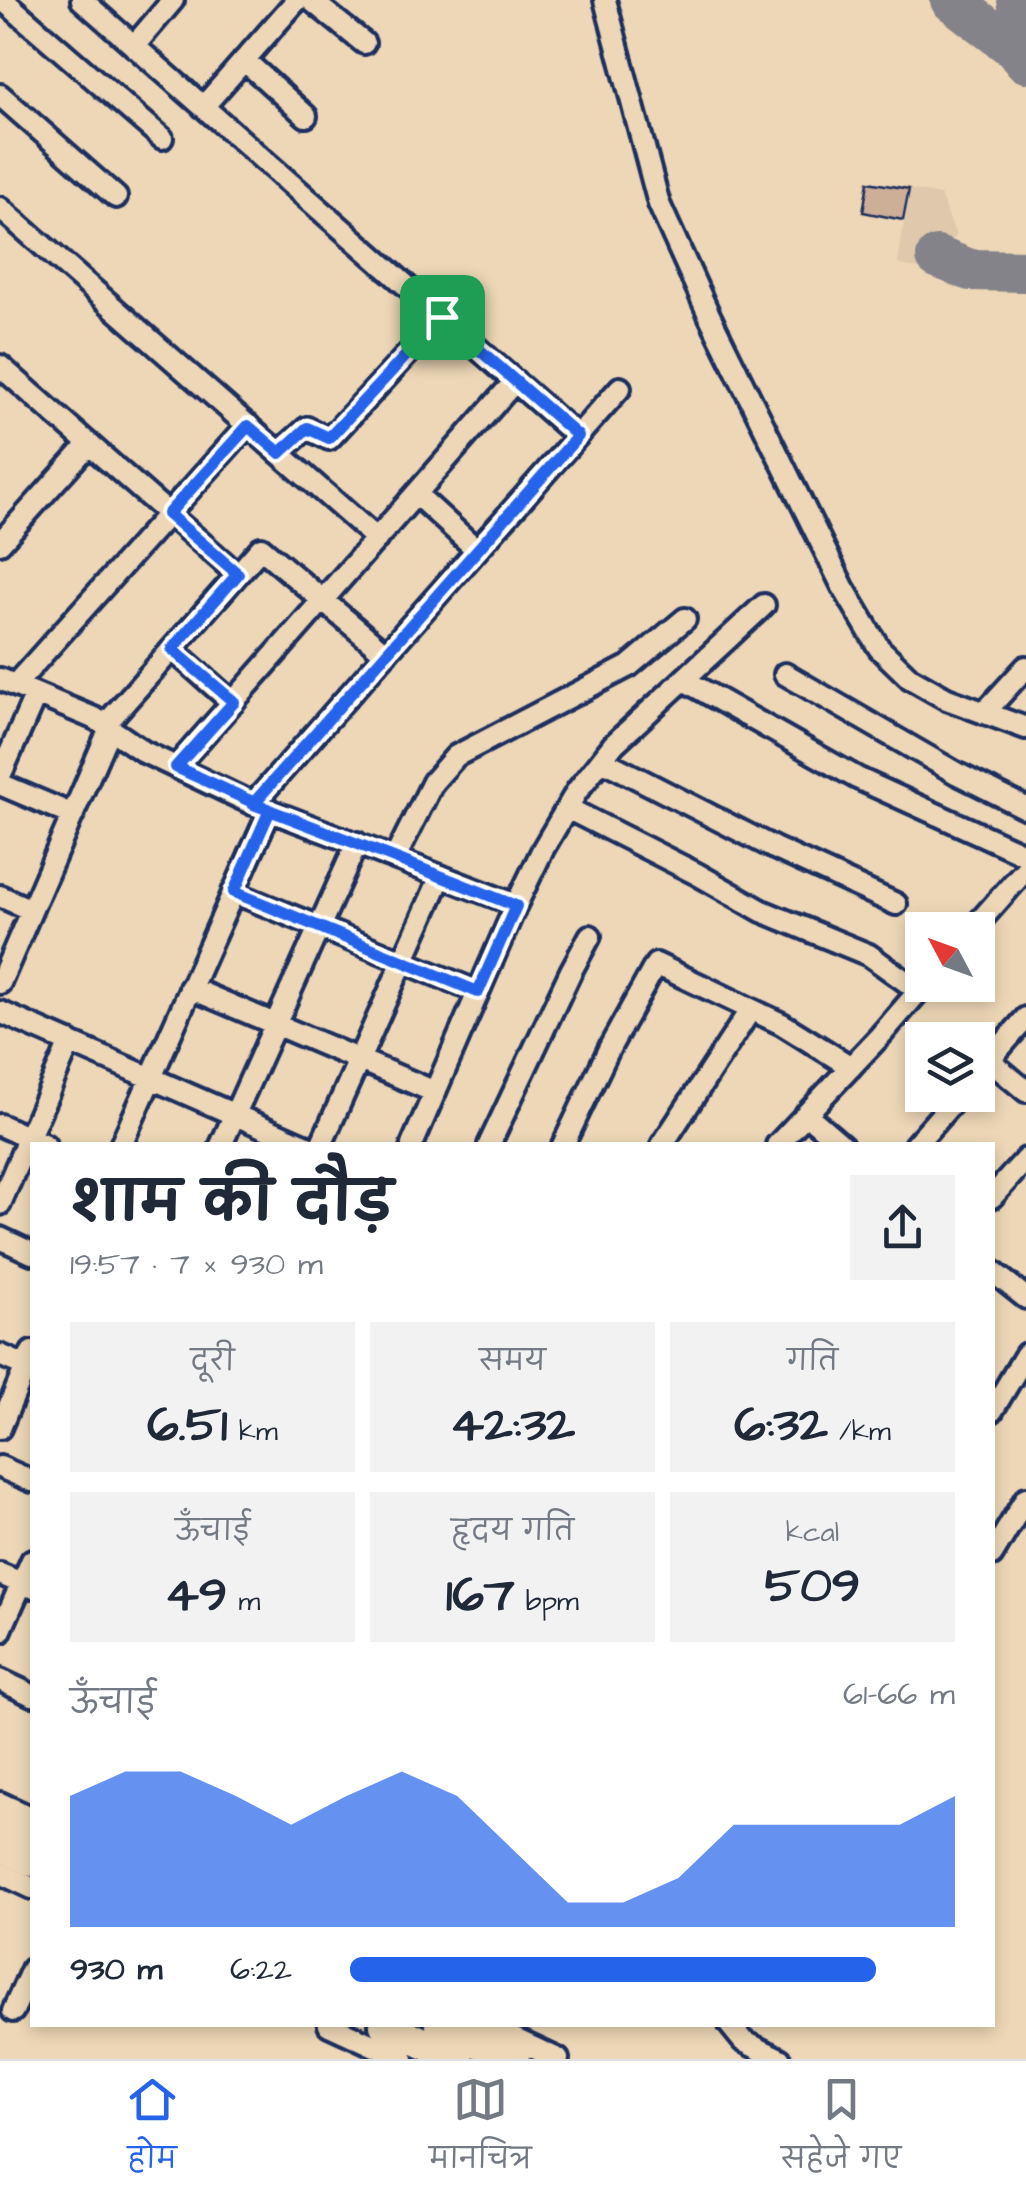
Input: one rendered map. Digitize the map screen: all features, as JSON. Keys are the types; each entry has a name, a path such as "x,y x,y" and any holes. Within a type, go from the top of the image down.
{"highway":[{"path":"0,1820 30,1835"},
{"path":"0,1846 30,1860"},
{"path":"389,2027 458,2059"},
{"path":"445,2027 514,2059"}],"street":[{"path":"2,0 162,138"},
{"path":"134,46 173,0"},
{"path":"203,107 297,0"},
{"path":"311,0 364,44"},
{"path":"605,0 660,204 710,317 843,587 879,648 910,678 948,699 1026,728"},
{"path":"94,4 134,46 578,436"},
{"path":"244,60 306,116"},
{"path":"0,96 116,198"},
{"path":"0,208 377,539"},
{"path":"280,453 307,428 329,438 442,317"},
{"path":"0,366 238,574"},
{"path":"176,767 515,382"},
{"path":"122,1142 234,892 262,807 386,654 620,388"},
{"path":"248,426 8,682 107,727 144,752 262,807 516,906"},
{"path":"0,543 89,444"},
{"path":"416,494 477,550"},
{"path":"0,983 107,727 261,548 386,654"},
{"path":"413,1142 516,906 577,791 614,744 764,605"},
{"path":"396,858 434,782 456,756 629,666 685,619"},
{"path":"172,649 234,702"},
{"path":"984,712 1026,667"},
{"path":"784,674 956,774 1026,808"},
{"path":"684,680 857,778 1026,855"},
{"path":"0,776 36,694"},
{"path":"602,760 774,848 896,904"},
{"path":"0,784 72,814"},
{"path":"567,808 762,911 869,955 905,977"},
{"path":"221,1142 357,843"},
{"path":"988,912 1026,869"},
{"path":"322,1142 442,876"},
{"path":"234,892 478,992"},
{"path":"0,896 31,910"},
{"path":"489,1142 590,936"},
{"path":"565,1142 610,1047 656,964 782,1024 851,1067"},
{"path":"190,988 435,1092"},
{"path":"780,1142 909,1002"},
{"path":"664,1142 751,1009"},
{"path":"0,1012 297,1142"},
{"path":"995,1053 1026,1018"},
{"path":"0,1125 37,1141 70,1042"},
{"path":"995,1073 1026,1090"},
{"path":"918,1142 944,1112"},
{"path":"806,1114 839,1142"},
{"path":"0,1204 30,1153"},
{"path":"995,1194 1026,1159"},
{"path":"0,1238 30,1251"},
{"path":"995,1273 1022,1289"},
{"path":"995,1406 1026,1354"},
{"path":"0,1355 30,1362"},
{"path":"0,1428 30,1364"},
{"path":"0,1467 30,1480"},
{"path":"995,1550 1026,1498"},
{"path":"0,1574 27,1586 0,1632"},
{"path":"0,1680 30,1695"},
{"path":"0,1803 30,1817"},
{"path":"0,1873 30,1887"},
{"path":"13,2011 30,1973"},
{"path":"334,2027 403,2059"},
{"path":"488,2027 558,2059"},
{"path":"732,2027 743,2041 780,2059"}],"shaded area":[{"path":"909,189 940,195 956,236 926,271 898,264"}],"building":[{"path":"868,182 909,189 903,220 863,212"}],"taxiway":[{"path":"951,0 1014,48 1026,62"},
{"path":"1018,0 1026,45"},
{"path":"937,257 970,270 1026,271"}],"route":[{"path":"442,317 329,438 307,428 280,453 248,426 168,514 238,574 172,649 234,702 176,767 253,804 270,810 234,892 478,992 516,906 357,843 270,810 253,804 578,436 442,317"}]}
